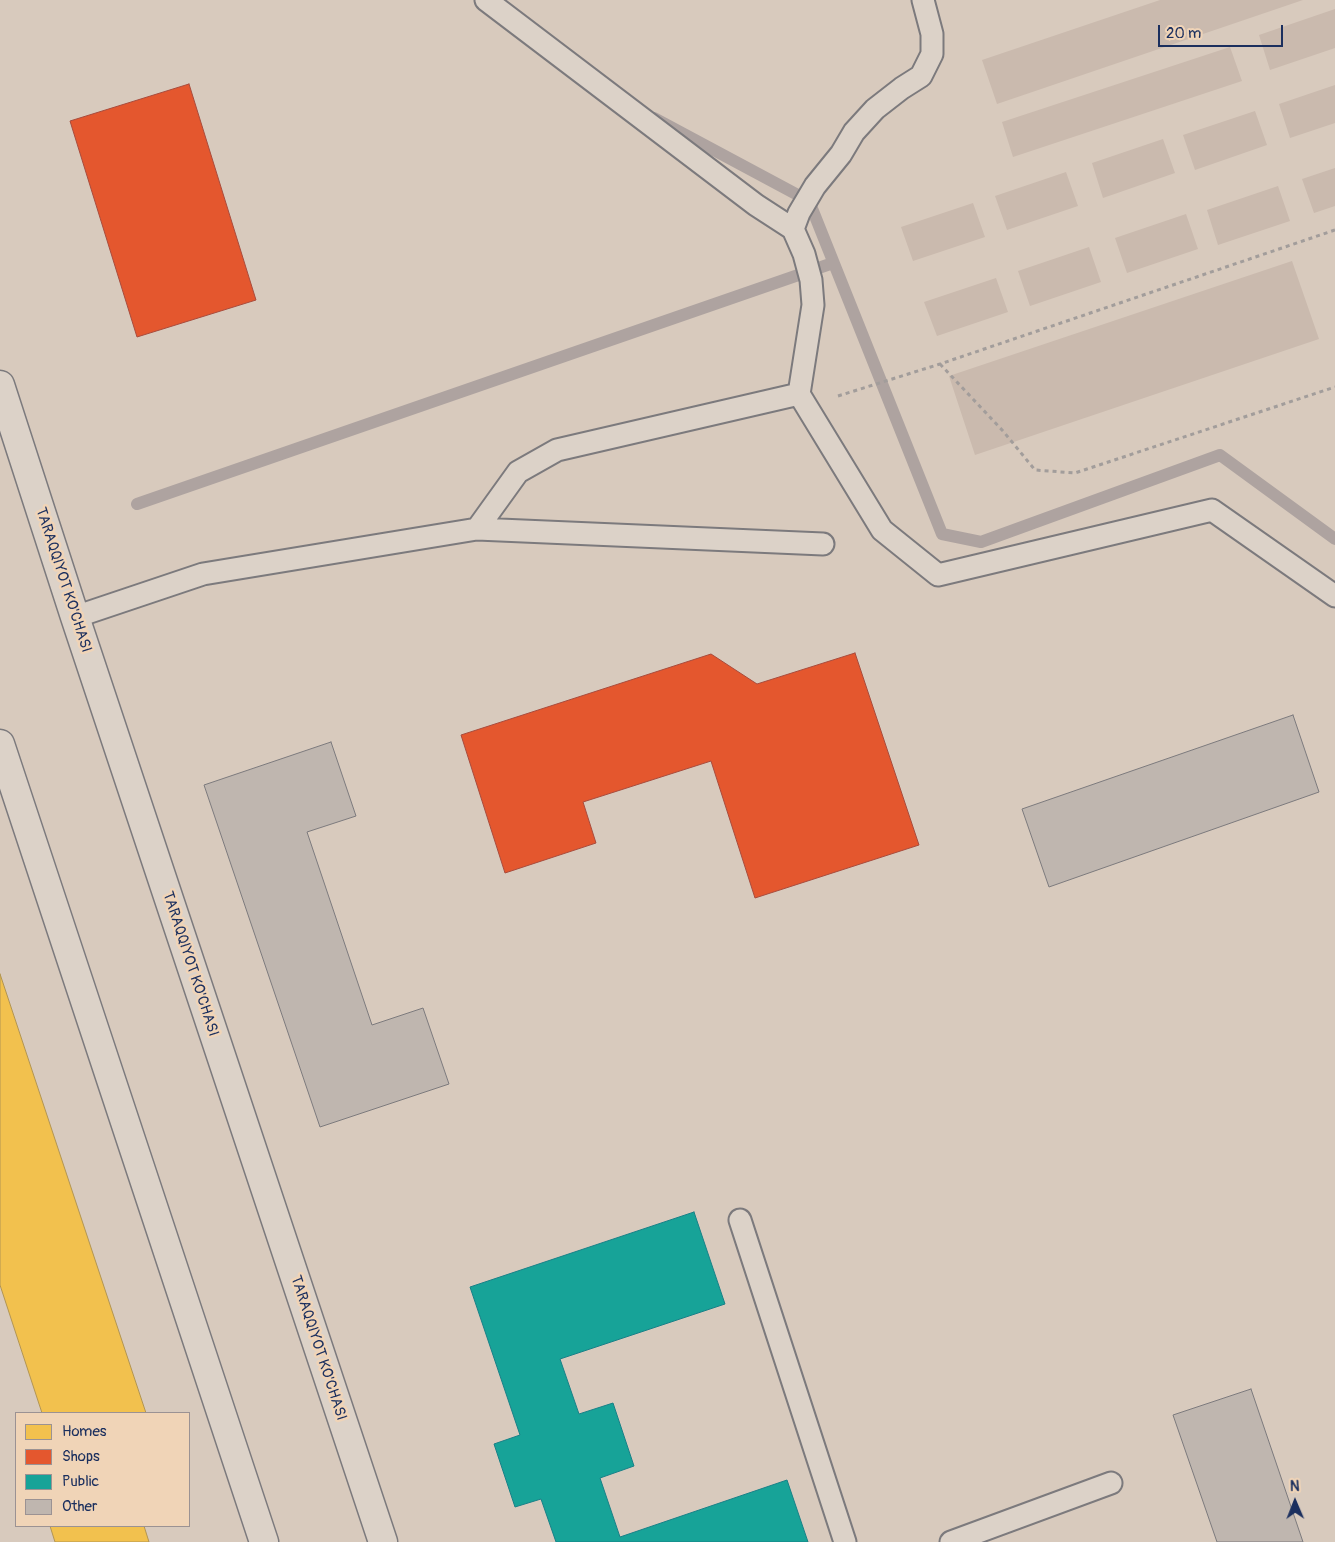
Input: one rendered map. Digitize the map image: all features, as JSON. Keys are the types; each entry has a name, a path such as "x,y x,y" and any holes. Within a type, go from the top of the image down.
{"street":[{"name":"TARAQQIYOT KO'CHASI","path":"0,385 75,617 383,1542"},
{"path":"0,744 264,1542"}],"lane":[{"path":"486,0 756,205 793,229 804,254 811,280 813,305 799,394 882,530 938,575 1212,510 1335,596"},
{"path":"793,229 799,213 815,186 841,154 854,132 875,108 921,76 932,54 932,34 924,0"},
{"path":"477,529 518,472 557,450 799,394"},
{"path":"75,617 203,574 477,529 822,544"},
{"path":"740,1220 845,1542"},
{"path":"950,1542 1111,1483"}],"path":[{"path":"850,392 940,364 1335,230"},
{"path":"940,364 1035,470 1075,473 1335,387"}],"shaded area":[{"path":"1160,0 1303,0 997,104 982,60"},
{"path":"1335,9 1335,48 1270,70 1259,35"},
{"path":"1230,47 1242,81 1013,157 1002,122"},
{"path":"1335,85 1335,123 1290,138 1279,104"},
{"path":"1255,111 1267,145 1195,170 1183,135"},
{"path":"1163,139 1175,173 1103,198 1092,163"},
{"path":"1335,168 1335,206 1314,213 1302,179"},
{"path":"1066,172 1078,206 1007,230 995,196"},
{"path":"1278,186 1290,221 1218,245 1207,210"},
{"path":"973,203 985,237 913,261 901,227"},
{"path":"1186,214 1198,249 1127,273 1115,238"},
{"path":"1089,247 1101,282 1030,306 1018,271"},
{"path":"1292,261 1319,339 975,455 949,376"},
{"path":"996,278 1008,312 937,336 924,302"}],"building: Homes":[{"path":"0,974 146,1412 42,1412 0,1285"},
{"path":"50,1527 144,1527 149,1542 55,1542"}],"building: Shops":[{"path":"189,84 256,300 137,337 70,121"},
{"path":"855,653 919,845 755,898 711,761 583,802 596,843 505,873 461,735 711,654 757,684"}],"building: Public":[{"path":"694,1212 725,1304 560,1359 579,1414 613,1403 634,1466 600,1478 620,1537 787,1480 808,1542 556,1542 541,1499 515,1507 494,1444 520,1435 470,1287"}],"building: Other":[{"path":"1293,715 1319,792 1049,887 1022,809"},
{"path":"331,742 356,816 307,832 372,1025 423,1008 449,1084 320,1127 204,785"},
{"path":"1251,1389 1303,1542 1217,1542 1173,1415"}],"waterway":[{"path":"654,118 809,201 942,534 981,542 1220,455 1335,539"},
{"path":"137,504 833,263"}]}
